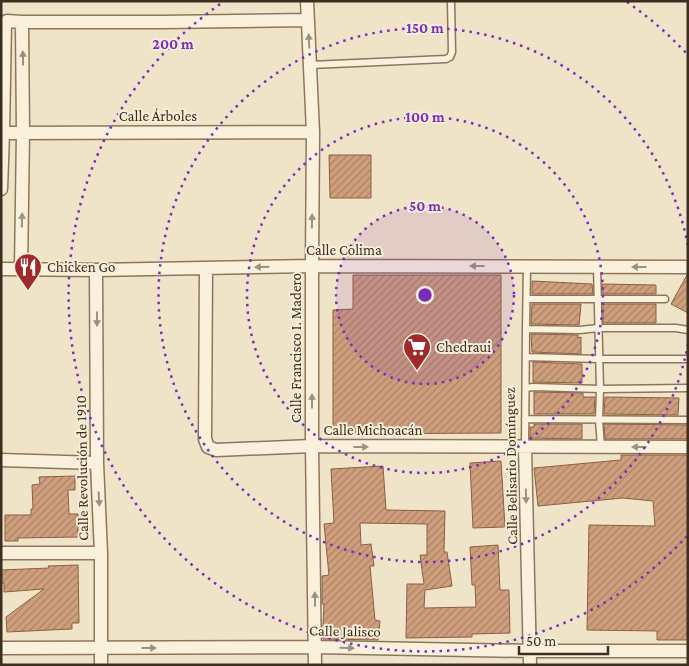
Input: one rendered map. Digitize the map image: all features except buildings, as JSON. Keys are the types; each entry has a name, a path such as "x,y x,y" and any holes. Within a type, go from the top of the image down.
{"street":[{"name":"Calle Francisco I. Madero","path":"307,1 313,132 312,446 315,665"},
{"path":"1,189 5,22 308,20"},
{"path":"21,269 22,22"},
{"name":"Calle Árboles","path":"3,133 313,132"},
{"name":"Calle Colima","path":"1,269 96,270 312,266 688,267"},
{"name":"Calle Michoacán","path":"206,268 205,440 208,447 216,450 312,446 688,447"},
{"name":"Calle Revolución de 1910","path":"96,270 101,665"},
{"name":"Calle Belisario Domínguez","path":"525,447 530,665"},
{"path":"1,460 97,463"},
{"path":"1,553 101,553"},
{"name":"Calle Jalisco","path":"1,648 315,647 530,651 688,651"}],"lane":[{"path":"310,66 446,59 450,57 452,52 451,1"},
{"name":"Calle Belisario Domínguez","path":"525,447 527,266"},
{"path":"597,267 601,447"},
{"path":"527,299 598,298 664,300"},
{"path":"526,329 676,328 688,330"},
{"path":"526,357 688,359"},
{"path":"526,388 688,388"},
{"path":"524,419 688,420"}],"place":[{"name":"Chicken Go","path":"28,291"},
{"name":"Chedraui","path":"417,371"}]}
